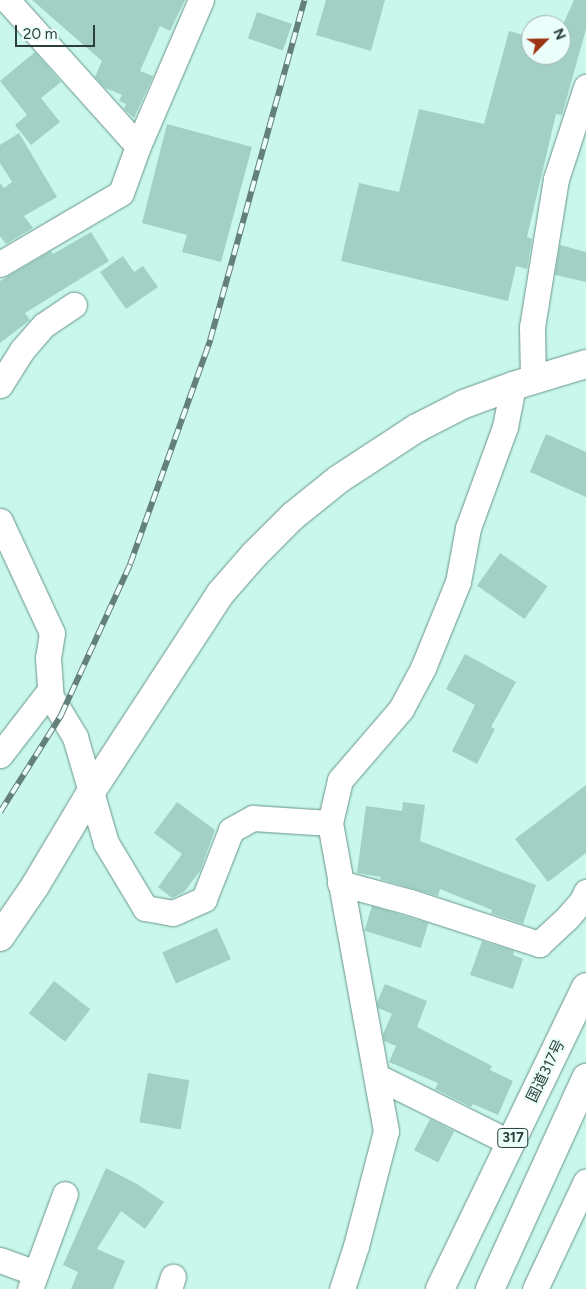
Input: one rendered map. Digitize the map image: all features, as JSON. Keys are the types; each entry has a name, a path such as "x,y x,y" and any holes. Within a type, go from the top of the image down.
{"main road":[{"path":"0,938 35,886 91,792 220,594 254,555 294,516 339,479 417,428 464,404 523,383 586,364"},
{"name":"国道317号","path":"440,1289 586,987"},
{"name":"317","path":"490,1289 586,1078"}],"street":[{"path":"6,0 138,146"},
{"path":"0,264 121,193 138,146 201,0"},
{"path":"342,1289 356,1246 386,1131 378,1077 330,823 340,780 402,709 423,668 458,582 468,528 523,383 556,179 586,87"},
{"path":"0,385 22,350 44,325 74,305"},
{"path":"0,521 52,633 48,658 51,697 75,737 106,843 145,908 173,914 204,899 231,830 253,818 330,823"},
{"path":"0,755 50,690"},
{"path":"340,883 410,902 539,944 567,918 582,901 586,892"},
{"path":"378,1077 510,1144"},
{"path":"535,1289 586,1181"},
{"path":"0,1260 33,1281 65,1194"}],"building":[{"path":"32,0 185,0 170,31 160,26 140,71 153,76 134,118 124,109 126,104 119,101 122,95 105,88 95,77 102,61"},
{"path":"326,0 385,0 371,51 316,35"},
{"path":"574,0 586,0 586,29 562,115 556,114 527,237 532,239 527,269 516,266 508,301 341,261 359,183 399,192 419,109 484,124 509,31 521,34 521,65 571,65 571,15 567,15"},
{"path":"257,12 292,24 283,51 248,38"},
{"path":"35,52 61,82 41,98 60,122 31,145 15,125 27,115 0,81"},
{"path":"167,124 252,147 221,262 182,252 187,235 142,223"},
{"path":"19,133 57,197 24,216 33,228 6,244 0,236 0,183 4,188 12,182 0,163 0,145"},
{"path":"91,232 109,261 25,313 30,320 0,343 0,281 51,251 53,254"},
{"path":"560,245 586,252 586,282 555,275"},
{"path":"123,256 134,272 143,266 158,287 126,309 100,272"},
{"path":"546,434 586,452 586,497 530,472"},
{"path":"500,553 548,586 525,619 477,586"},
{"path":"465,654 516,682 491,727 495,729 477,764 452,751 475,705 446,689"},
{"path":"586,785 586,853 548,882 515,839"},
{"path":"177,802 215,830 200,871 184,892 172,898 158,887 182,854 154,833"},
{"path":"403,802 425,805 420,841 536,885 523,924 491,913 492,910 440,889 438,896 380,879 381,877 357,873 366,806 402,811"},
{"path":"372,906 428,923 421,948 364,931"},
{"path":"217,928 231,959 176,983 162,952"},
{"path":"482,941 514,951 513,955 523,959 513,989 470,975"},
{"path":"54,981 90,1009 65,1042 29,1013"},
{"path":"385,984 427,1001 417,1027 492,1066 490,1070 513,1081 498,1115 473,1104 471,1107 435,1089 438,1083 389,1062 396,1046 384,1041 383,1034 392,1014 378,1008 377,1003"},
{"path":"148,1073 189,1080 181,1130 139,1122"},
{"path":"430,1119 454,1131 438,1162 414,1150"},
{"path":"106,1168 137,1184 164,1202 145,1229 121,1211 97,1249 125,1261 113,1289 71,1289 78,1272 63,1265"}],"railway":[{"path":"0,812 61,715 130,564 210,340 304,0"}]}
